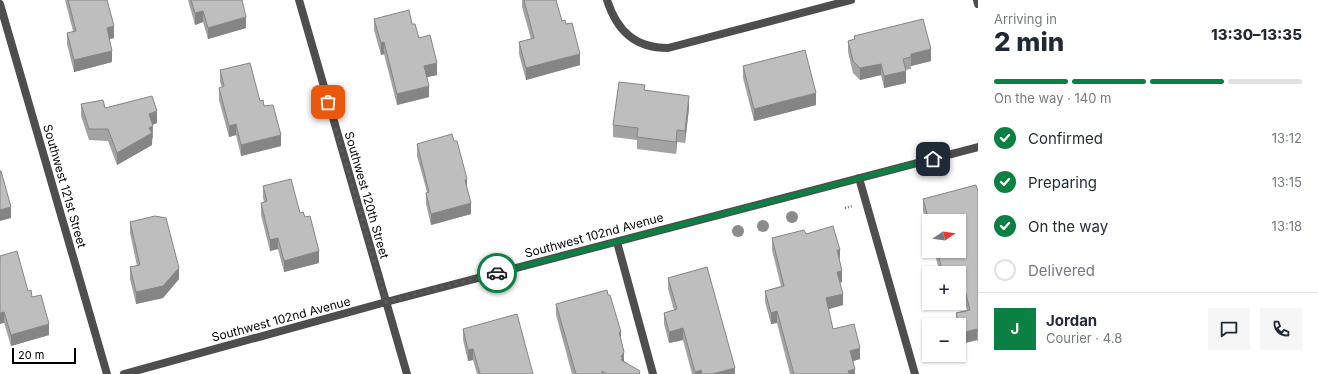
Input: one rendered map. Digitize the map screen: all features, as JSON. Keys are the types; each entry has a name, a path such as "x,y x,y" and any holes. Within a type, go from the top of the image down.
{"street":[{"name":"Southwest 120th Street","path":"299,0 407,374"},
{"path":"607,0 614,16 626,34 640,42 659,48 668,48 851,0"},
{"path":"977,0 978,4"},
{"name":"Southwest 121st Street","path":"0,4 107,374"},
{"name":"Southwest 102nd Avenue","path":"124,374 386,302 978,147"},
{"path":"859,178 915,374"},
{"path":"617,242 653,374"}],"building":[{"path":"68,0 107,0 114,26 107,28 112,51 74,60 67,33 76,31"},
{"path":"191,0 242,0 246,17 208,28 203,11 195,13"},
{"path":"524,0 556,0 562,21 565,20 566,24 572,23 580,54 526,68 519,42 534,38"},
{"path":"409,10 412,24 415,24 419,38 430,35 437,63 424,66 429,86 397,94 384,42 381,43 374,19"},
{"path":"923,19 931,49 911,54 911,57 903,59 906,71 884,76 881,64 860,68 853,61 848,41 855,39 854,36"},
{"path":"805,50 816,93 754,109 743,66"},
{"path":"250,63 260,101 263,100 264,106 273,105 281,135 241,145 236,124 229,126 219,88 224,86 220,70"},
{"path":"619,82 645,85 644,90 689,96 685,131 677,130 676,142 637,137 638,128 613,125"},
{"path":"152,96 157,111 149,114 153,126 149,128 152,133 117,153 108,129 89,129 81,104 103,100 105,108"},
{"path":"452,134 454,141 457,141 467,179 465,180 471,203 431,214 426,193 429,192 417,144"},
{"path":"0,171 11,207 0,210"},
{"path":"291,179 300,213 303,212 305,217 310,216 319,251 284,261 278,238 270,240 261,203 267,201 263,186"},
{"path":"976,185 978,192 978,332 977,329 966,332 966,318 957,318 956,313 970,310 966,294 966,266 941,266 939,258 966,258 966,214 927,214 923,199"},
{"path":"155,216 166,218 179,268 163,286 136,292 130,267 140,265 130,222"},
{"path":"833,226 840,250 837,250 842,271 837,272 843,294 826,298 833,329 854,324 860,348 850,351 855,369 848,371 849,374 794,374 777,311 771,313 765,291 784,286 772,238 804,230 806,234"},
{"path":"17,251 28,291 31,290 32,297 41,295 49,324 11,335 4,312 0,313 0,256"},
{"path":"707,267 735,368 712,374 702,374 701,370 695,372 683,328 669,332 664,313 677,309 668,278"},
{"path":"607,290 608,295 610,295 621,332 619,332 624,352 621,360 640,371 639,374 607,374 602,371 602,374 576,374 556,304"},
{"path":"517,314 533,374 480,374 473,349 468,350 463,329"}],"way so far":[{"path":"328,102 386,302 497,273"}],"route":[{"path":"497,273 933,159"}]}
